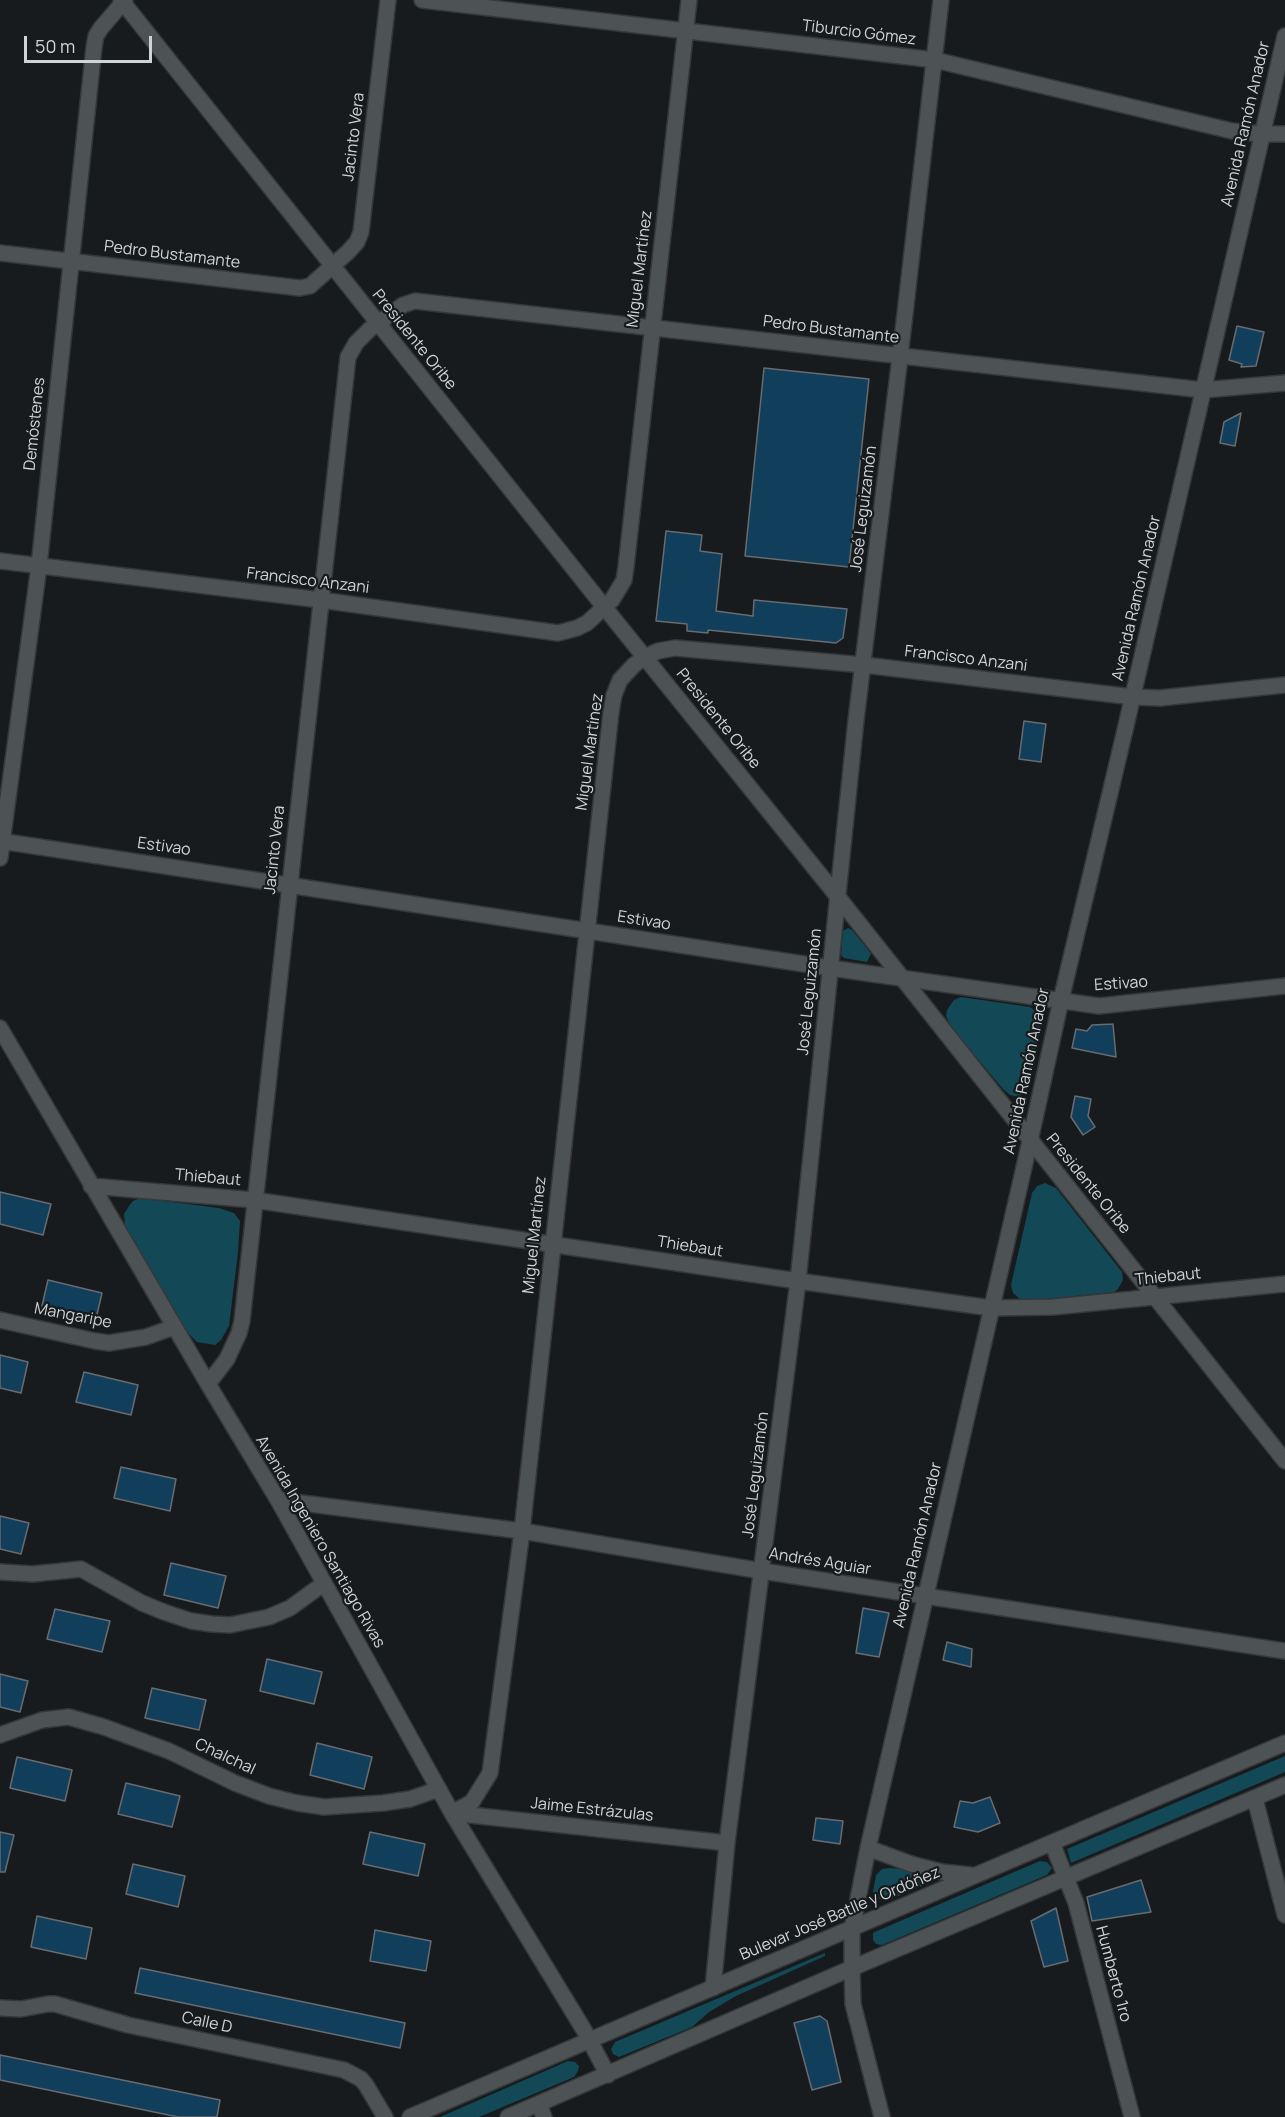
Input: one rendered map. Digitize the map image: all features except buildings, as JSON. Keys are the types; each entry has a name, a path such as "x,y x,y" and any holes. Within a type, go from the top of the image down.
{"street":[{"name":"Jacinto Vera","path":"332,267 357,242 361,232 388,0"},
{"name":"Tiburcio Gómez","path":"422,0 935,60 1232,131 1261,135 1285,134"},
{"name":"Miguel Martínez","path":"605,608 624,580 626,567 689,0"},
{"name":"José Leguizamón","path":"713,1988 727,1843 798,1281 856,720 941,0"},
{"name":"Presidente Oribe","path":"123,1 332,267 838,897 1285,1461"},
{"name":"Demóstenes","path":"0,858 39,566 70,260 96,36 123,1"},
{"name":"Avenida Ramón Anador","path":"882,2117 853,2004 852,1929 868,1848 1061,1000 1285,36"},
{"name":"Pedro Bustamante","path":"0,253 300,288 310,286 332,267"},
{"name":"Pedro Bustamante","path":"378,323 403,305 415,302 1203,390 1285,383"},
{"name":"Jacinto Vera","path":"208,1384 227,1359 239,1333 348,357 356,343 378,323"},
{"name":"Francisco Anzani","path":"0,561 321,600 558,633 587,623 605,608"},
{"name":"Francisco Anzani","path":"645,657 658,651 675,648 864,665 1160,698 1285,685"},
{"name":"Miguel Martínez","path":"452,1813 472,1802 490,1773 522,1531 586,931 614,694 620,680 634,664 645,657"},
{"name":"Estivao","path":"1,841 830,968 1099,1006 1285,986"},
{"name":"Avenida Ingeniero Santiago Rivas","path":"0,1028 174,1327 278,1500 452,1813 590,2041 608,2075"},
{"name":"Thiebaut","path":"91,1186 254,1200 991,1308 1053,1307 1285,1284"},
{"name":"Mangaripe","path":"0,1320 109,1343 146,1337 174,1327"},
{"name":"Andrés Aguiar","path":"278,1500 522,1531 762,1571 1285,1651"},
{"path":"0,1572 33,1574 81,1569 142,1603 165,1612 191,1621 230,1625 269,1617 290,1608 323,1584"},
{"name":"Chalchal","path":"0,1735 42,1720 69,1717 111,1729 169,1751 235,1783 269,1796 324,1808 410,1799 439,1788"},
{"name":"Bulevar José Batlle y Ordóñez","path":"410,2117 1285,1743"},
{"path":"508,2117 542,2110 608,2075 852,1968 1285,1785"},
{"path":"1255,1799 1285,1915"},
{"name":"Jaime Estrázulas","path":"452,1813 727,1843"},
{"name":"Humberto 1ro","path":"1052,1843 1076,1903 1132,2117"},
{"path":"868,1848 911,1864 942,1872 974,1875"},
{"name":"Calle D","path":"0,2008 21,2009 55,2004 128,2025 344,2070 361,2079 385,2117"}],"shaded area":[{"path":"848,928 871,954 867,962 844,958 841,955 843,931"},
{"path":"961,997 1030,1007 1038,1013 1041,1024 1026,1090 1019,1097 1010,1095 1003,1089 951,1027 946,1016 947,1010 954,1000"},
{"path":"1045,1183 1056,1188 1122,1272 1123,1280 1114,1292 1026,1301 1013,1293 1011,1285 1032,1193 1037,1186"},
{"path":"140,1198 219,1208 234,1213 240,1221 229,1326 221,1340 215,1345 197,1342 187,1332 125,1226 124,1214 133,1201"},
{"path":"1285,1756 1285,1772 1071,1863 1067,1849"},
{"path":"1040,1861 1047,1862 1052,1868 1047,1875 882,1945 876,1944 873,1940 873,1933 877,1931"},
{"path":"882,1869 924,1872 929,1879 927,1884 889,1900 879,1899 873,1892 876,1875"},
{"path":"825,1953 825,1956 736,1996 709,2012 692,2027 619,2057 613,2054 611,2049 615,2042"},
{"path":"568,2061 575,2062 579,2066 574,2077 479,2117 440,2117"}]}
